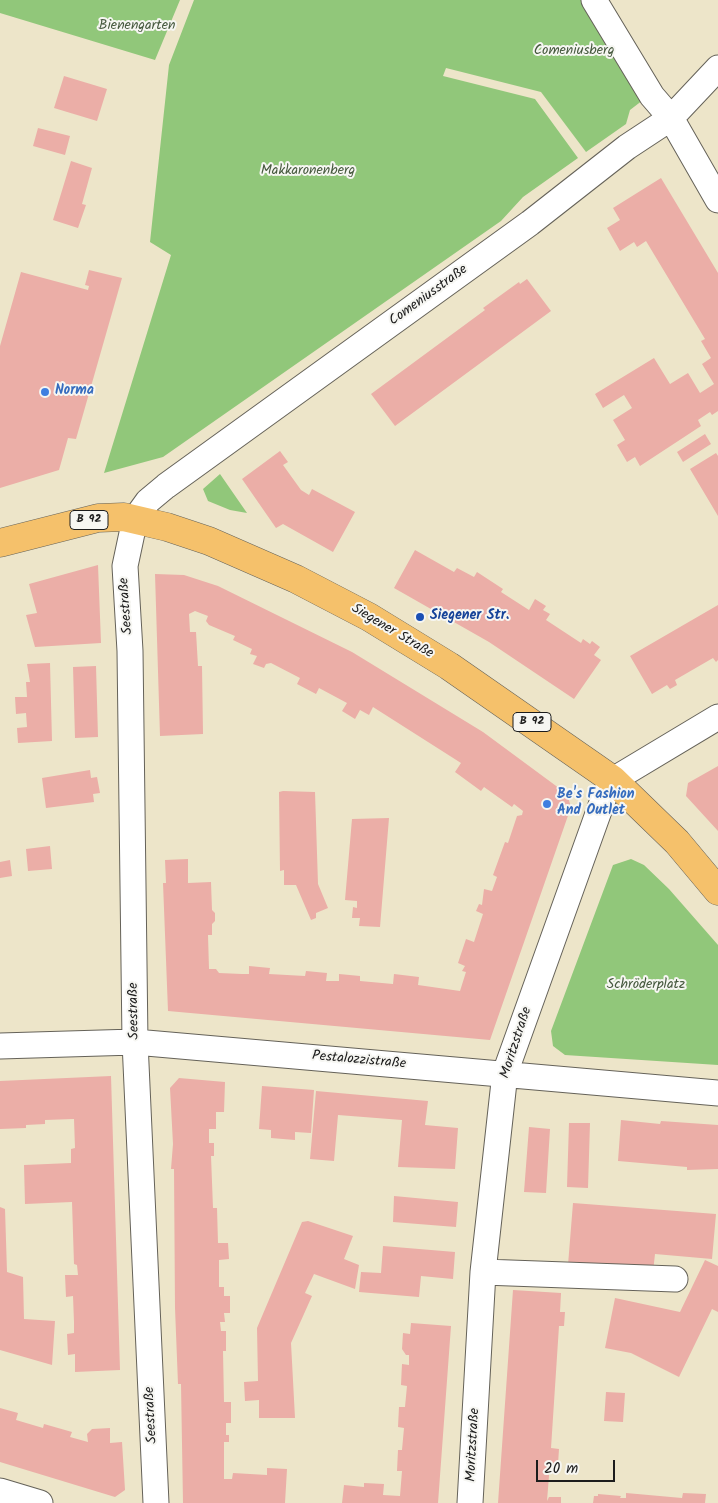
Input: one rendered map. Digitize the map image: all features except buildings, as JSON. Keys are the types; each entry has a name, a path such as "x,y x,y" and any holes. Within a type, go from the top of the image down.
{"main road":[{"name":"Siegener Straße","path":"0,542 98,518 124,517 167,527 265,564 369,617 449,666 613,780 677,842 718,892"}],"street":[{"path":"594,0 652,96 671,118 718,200"},
{"name":"Comeniusstraße","path":"135,519 148,501 166,486 530,223 627,147 671,118 718,68"},
{"name":"Seestraße","path":"135,519 125,566 131,661 136,1042 156,1503"},
{"path":"613,780 718,717"},
{"name":"Moritzstraße","path":"470,1503 483,1272 505,1073 604,797 613,780"},
{"name":"Pestalozzistraße","path":"0,1046 136,1042 718,1092"},
{"path":"483,1272 675,1280"},
{"path":"0,1491 40,1503"}],"green space":[{"name":"Bienengarten","path":"0,0 180,0 155,60 0,13"},
{"name":"Makkaronenberg","path":"194,0 602,0 656,90 630,110 626,124 586,152 541,92 446,68 443,76 535,99 578,158 523,197 501,221 163,457 104,473 171,255 150,242 169,65"},
{"path":"220,474 247,513 230,510 208,501 203,489"},
{"name":"Schröderplatz","path":"631,859 644,865 669,889 718,945 718,1065 565,1055 553,1046 551,1031 613,865"}],"place":[{"name":"Norma","path":"45,392"},
{"name":"Siegener Str.","path":"420,617"},
{"name":"Be's Fashion And Outlet","path":"547,804"}],"park label":[{"name":"Comeniusberg","path":"574,52"}]}
